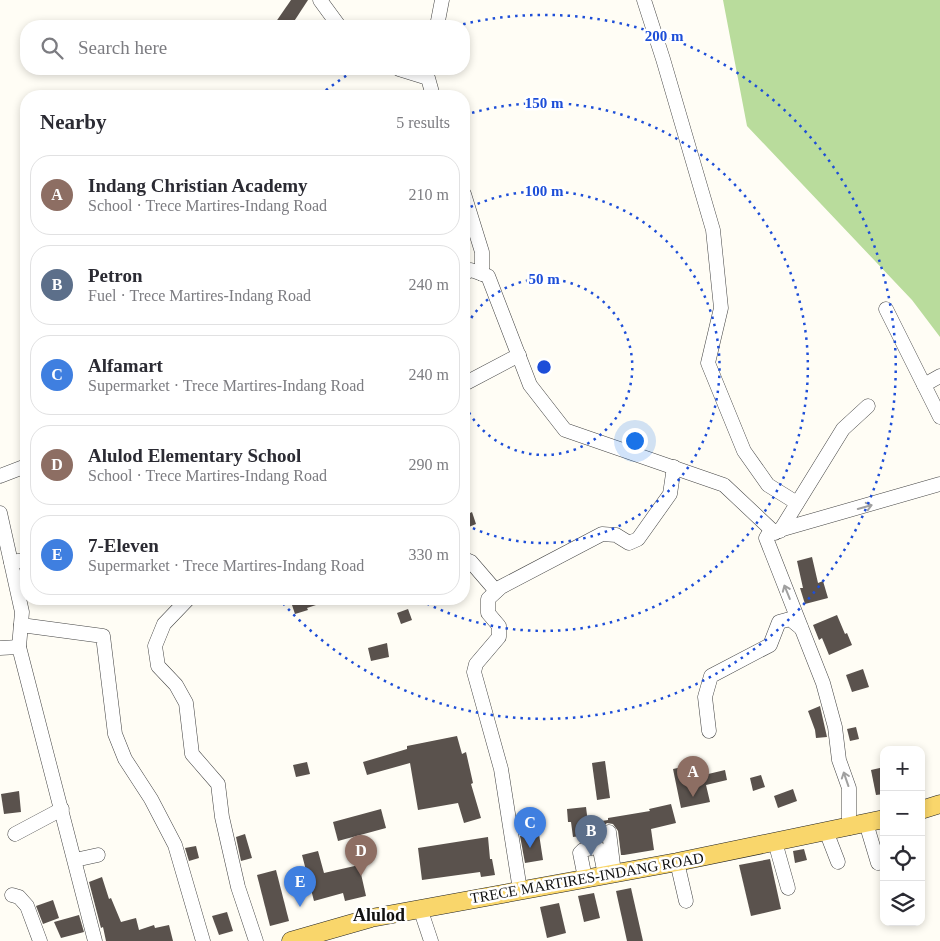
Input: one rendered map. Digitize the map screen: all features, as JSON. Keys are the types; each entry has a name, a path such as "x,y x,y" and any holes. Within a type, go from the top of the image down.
{"main road":[{"path":"925,809 940,804"},
{"name":"TRECE MARTIRES-INDANG ROAD","path":"292,941 371,918 677,862 880,820"}],"street":[{"path":"320,0 335,20"},
{"path":"438,20 442,0"},
{"path":"644,0 713,230 720,308 708,363 744,451 768,485 797,503"},
{"path":"428,75 432,90"},
{"path":"470,213 482,252 482,274"},
{"path":"470,270 488,276 530,385 566,430 724,485 778,532"},
{"path":"886,310 940,418"},
{"path":"470,381 519,355"},
{"path":"924,384 940,376"},
{"path":"778,532 843,429 868,406"},
{"path":"520,890 501,770 474,672 476,664 499,637 499,626 488,613 488,599 501,587 602,534 616,535 630,543 638,539 670,494 674,467"},
{"path":"0,476 20,468"},
{"path":"849,828 849,788 839,760 824,683 766,538 769,533 778,532 940,484"},
{"path":"0,513 20,603"},
{"path":"11,562 20,561"},
{"path":"470,562 496,592"},
{"path":"20,605 22,612 19,647 96,941"},
{"path":"182,605 164,624 155,646 158,666 176,685 186,703 192,754 218,784 222,816 238,887 256,941"},
{"path":"709,731 705,697 712,676 770,645 779,622 790,619 802,629"},
{"path":"21,625 103,636 115,734 125,759 150,799 175,845 203,941"},
{"path":"0,648 19,647"},
{"path":"15,834 62,809"},
{"path":"866,824 878,863"},
{"path":"609,832 609,874"},
{"path":"826,832 838,862"},
{"path":"775,842 788,888"},
{"path":"585,878 580,852 596,847 600,850 609,874"},
{"path":"75,860 98,855"},
{"path":"677,862 686,901"},
{"path":"12,895 20,897 27,906 40,941"},
{"path":"420,908 431,941"}],"green space":[{"path":"723,0 940,0 940,337 912,300 747,126"}],"building":[{"path":"291,0 308,0 295,20 277,20"},
{"path":"472,512 476,524 470,526 470,513"},
{"path":"812,557 818,583 823,581 828,598 805,604 800,588 803,588 797,561"},
{"path":"292,605 316,605 307,608 308,610 295,614"},
{"path":"408,609 412,620 401,624 397,613"},
{"path":"837,615 852,645 829,655 822,638 819,640 813,625"},
{"path":"387,643 389,657 371,661 368,648"},
{"path":"863,669 869,687 852,692 846,675"},
{"path":"820,706 827,737 816,738 808,711"},
{"path":"856,727 859,739 850,741 847,729"},
{"path":"457,736 462,754 466,752 473,783 471,784 481,818 464,823 458,803 418,810 410,763 367,775 363,762 407,749 407,746"},
{"path":"605,761 610,798 597,800 592,763"},
{"path":"307,762 310,774 296,777 293,765"},
{"path":"701,763 704,775 725,770 727,780 706,785 710,802 681,808 673,769"},
{"path":"880,768 880,794 876,795 871,770"},
{"path":"761,775 765,787 753,791 750,778"},
{"path":"793,789 797,801 778,808 774,796"},
{"path":"19,791 21,812 4,814 1,794"},
{"path":"671,804 676,823 651,829 654,850 621,855 618,831 613,824 607,823 601,828 601,840 594,838 581,841 581,836 573,837 571,822 568,822 567,809 586,807 588,823 650,811 649,809"},
{"path":"381,809 386,828 338,841 333,822"},
{"path":"245,834 252,858 241,861 236,837"},
{"path":"539,834 543,860 525,863 520,836"},
{"path":"488,837 490,859 492,859 495,875 481,877 480,872 422,880 418,848"},
{"path":"196,846 199,858 189,861 185,848"},
{"path":"804,849 807,860 795,863 793,851"},
{"path":"318,851 324,873 359,865 366,896 345,901 343,893 314,901 302,855"},
{"path":"770,859 781,909 751,916 739,865"},
{"path":"276,870 289,921 270,926 257,875"},
{"path":"102,877 109,899 111,898 121,922 136,918 139,930 154,925 155,928 169,925 173,941 106,941 89,882"},
{"path":"631,888 643,941 627,941 616,891"},
{"path":"594,893 600,918 584,922 578,896"},
{"path":"53,900 59,918 43,924 36,906"},
{"path":"559,903 566,933 547,938 540,907"},
{"path":"227,912 233,931 219,935 212,916"},
{"path":"79,915 84,932 61,938 54,922"}],"place":[{"name":"Indang Christian Academy","path":"693,797"},
{"name":"Alfamart","path":"530,848"},
{"name":"Petron","path":"591,856"},
{"name":"Alulod Elementary School","path":"361,876"},
{"name":"7-Eleven","path":"300,907"}],"district":[{"name":"Alulod","path":"379,915"}]}
